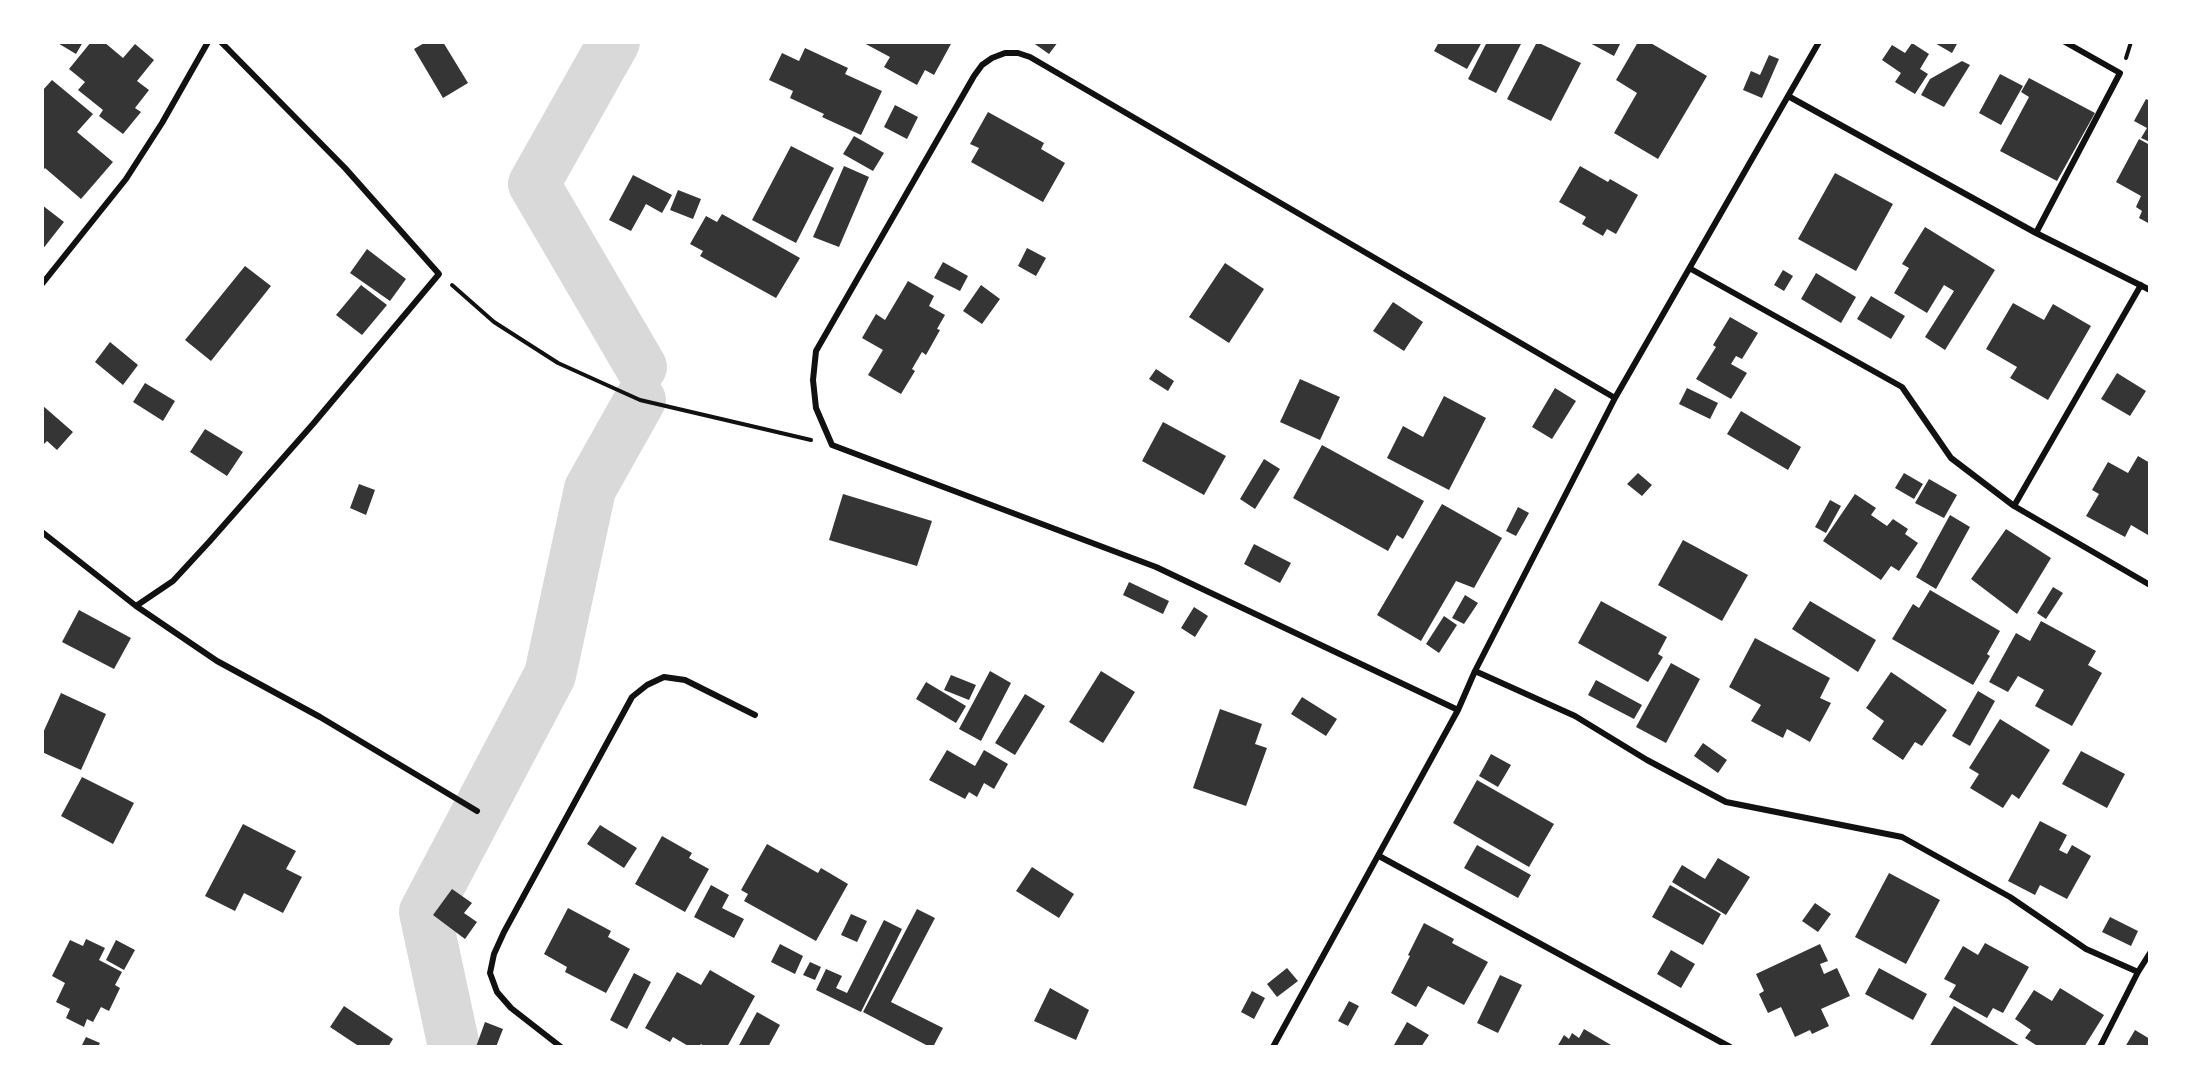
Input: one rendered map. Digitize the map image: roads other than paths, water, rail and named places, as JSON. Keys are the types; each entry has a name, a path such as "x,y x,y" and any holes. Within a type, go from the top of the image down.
{"street":[{"path":"42,284 126,179 162,123 208,42"},
{"path":"136,606 173,581 209,542 313,424 439,274 345,168 221,42"},
{"path":"1273,1047 1458,710 1475,671 1615,398 1819,42"},
{"path":"2036,232 2120,73 2065,42"},
{"path":"1458,710 1156,567 832,445 816,408 813,380 816,351 974,76 992,57 1005,53 1018,53 1030,57 1615,398"},
{"path":"1788,96 2036,232 2150,290"},
{"path":"1691,268 1902,387 1951,458 2014,506 2150,585"},
{"path":"2014,506 2141,285"},
{"path":"43,536 136,606 217,661 320,717 477,811"},
{"path":"1475,671 1575,716 1647,760 1726,802 1902,837 2010,897 2086,949 2138,972"},
{"path":"561,1047 511,1008 497,992 490,973 494,954 504,932 632,697 647,685 664,677 685,680 755,715"},
{"path":"1379,856 1730,1047"},
{"path":"2100,1047 2150,953"}],"waterway":[{"path":"614,42 534,184 641,367"},
{"path":"454,1047 425,912 550,675 590,489 640,400"}]}
